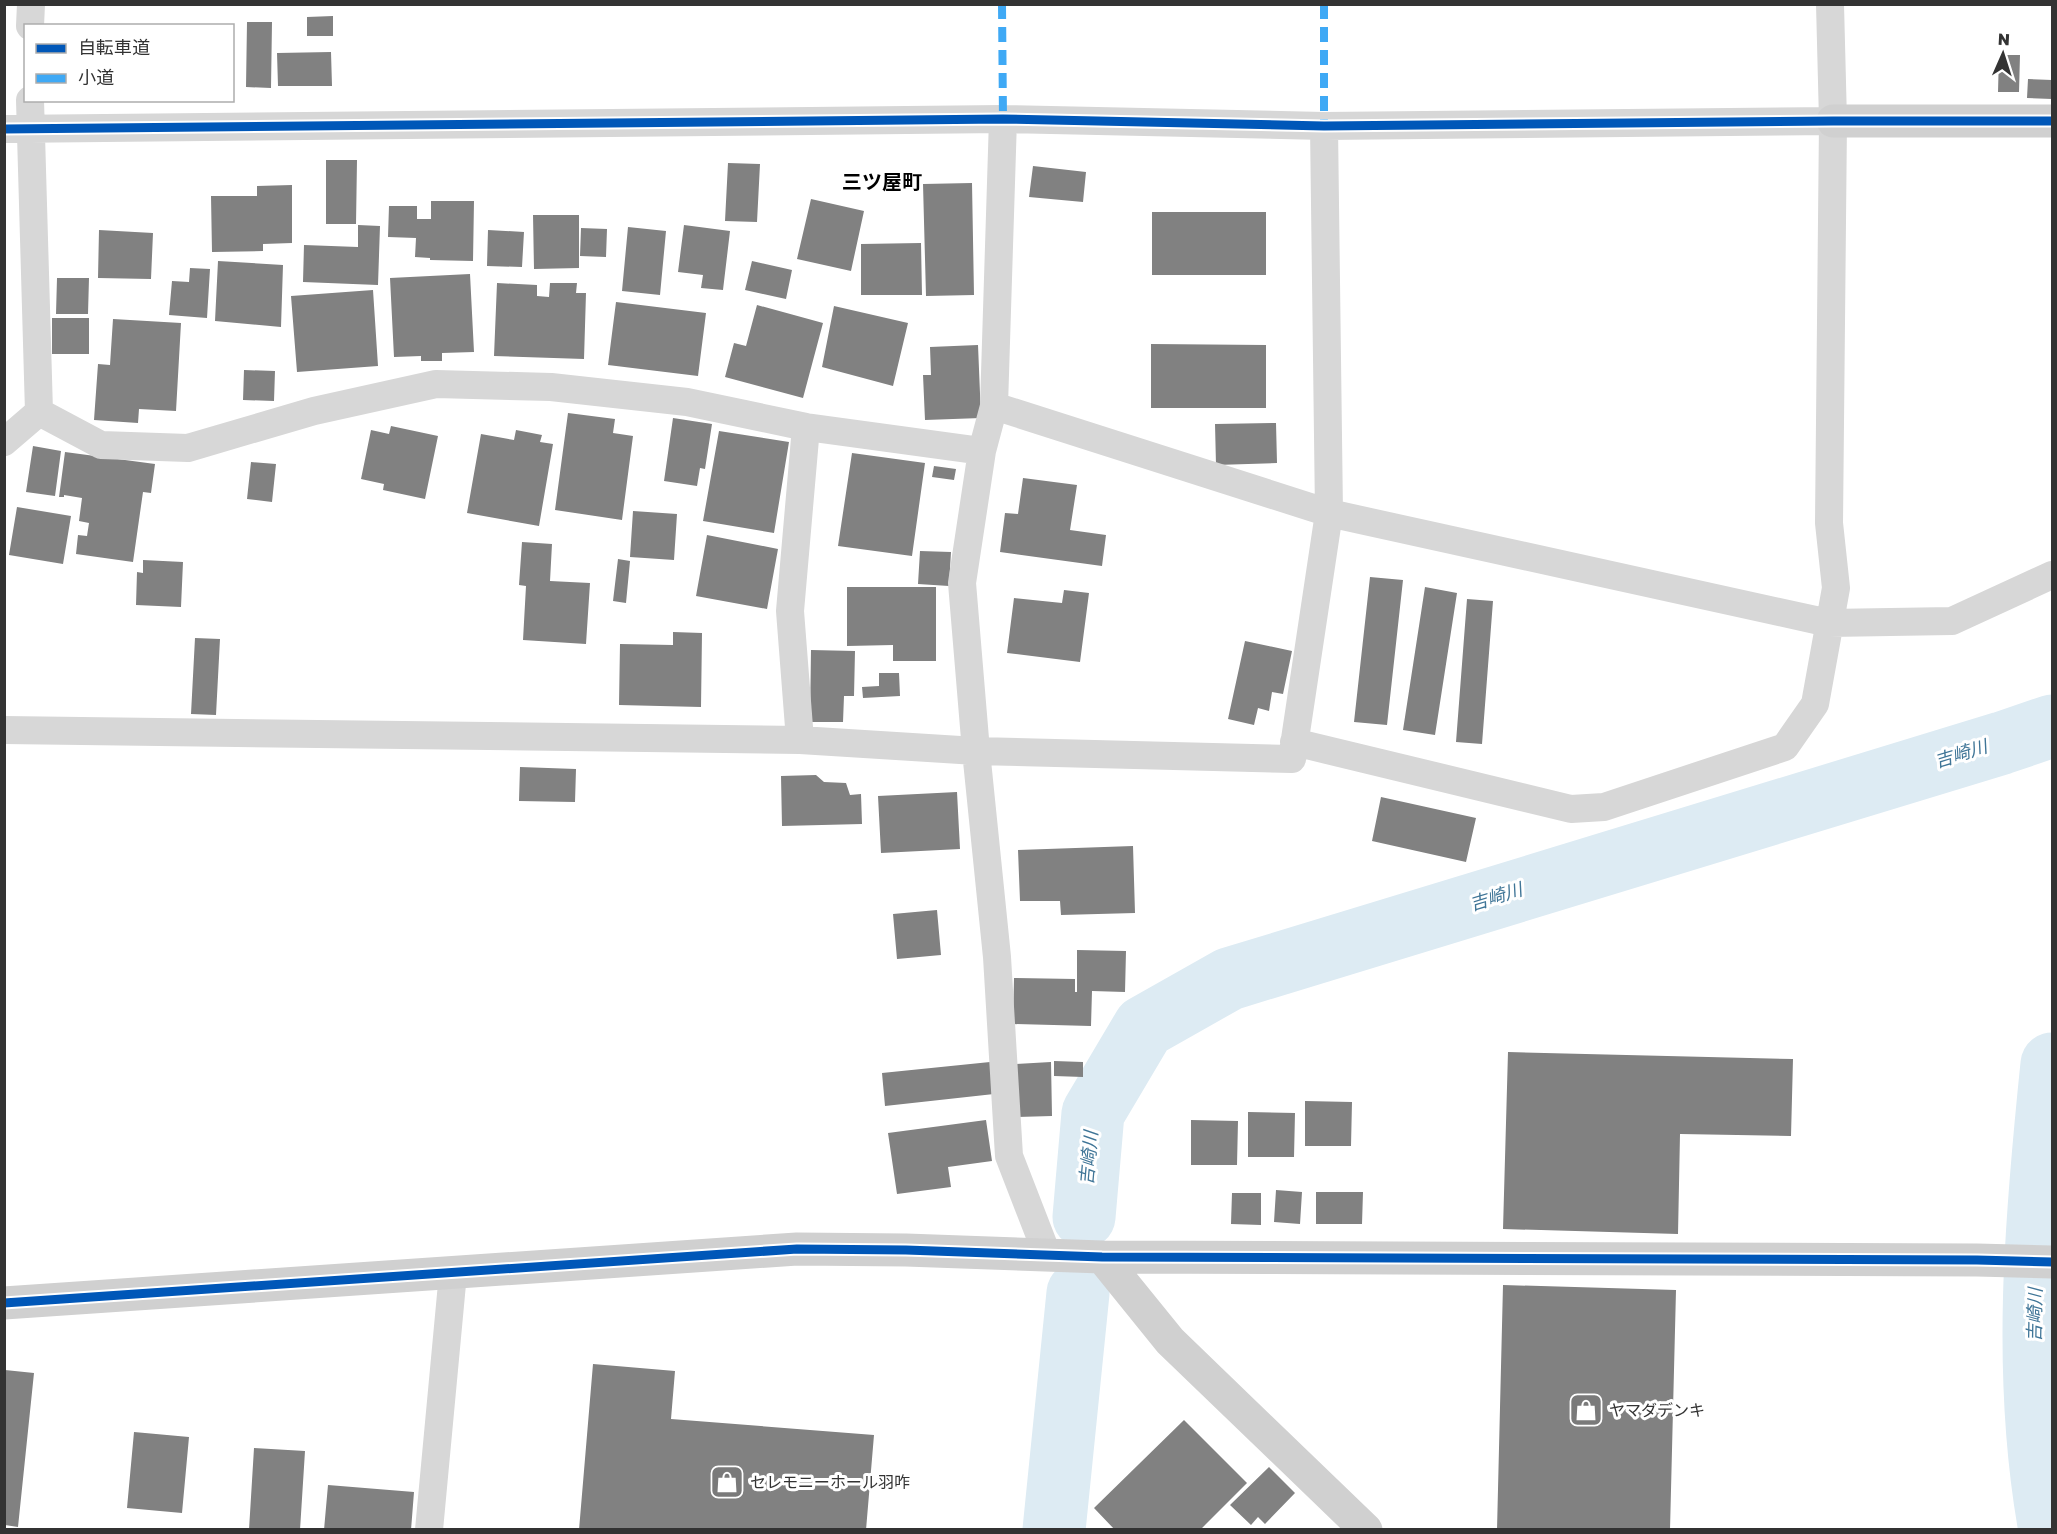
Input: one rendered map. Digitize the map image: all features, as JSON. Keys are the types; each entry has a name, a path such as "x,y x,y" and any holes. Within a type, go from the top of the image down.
{"street":[{"path":"30,24 31,4"},
{"path":"1294,742 1571,809 1604,807 1785,747 1815,704 1836,588 1830,522 1833,121 1830,4"},
{"path":"29,102 17,129 39,412"},
{"path":"17,129 1003,119 1324,126 2052,121"},
{"path":"1003,119 994,406 982,451 962,583 997,957 1009,1156 1047,1254"},
{"path":"4,730 800,740 976,751 1292,759 1329,513 1324,126"},
{"path":"39,412 101,445 188,448 314,411 436,384 551,387 687,402 806,427 982,451"},
{"path":"994,406 1329,513 1829,623 1952,621 2052,575"},
{"path":"4,442 39,412"},
{"path":"800,740 790,611 806,427"},
{"path":"4,1303 797,1249 1102,1257 2052,1262"},
{"path":"1102,1257 1170,1341 1366,1530"},
{"path":"429,1530 453,1273"}],"building":[{"path":"333,16 333,36 307,36 307,17"},
{"path":"247,22 272,22 271,88 246,87"},
{"path":"331,52 332,86 278,86 277,53"},
{"path":"1999,55 2020,55 2019,92 1998,92"},
{"path":"2028,79 2052,80 2052,99 2027,98"},
{"path":"326,160 357,160 356,224 326,224"},
{"path":"728,163 760,164 757,222 725,221"},
{"path":"1033,166 1086,172 1083,202 1029,197"},
{"path":"972,183 974,295 926,296 923,184"},
{"path":"292,185 292,243 263,244 263,251 212,252 211,196 257,196 257,186"},
{"path":"811,199 864,211 851,271 797,259"},
{"path":"431,201 474,201 473,261 430,260 430,258 415,257 416,238 388,237 389,206 417,206 417,219 431,219"},
{"path":"1152,212 1266,212 1266,275 1152,275"},
{"path":"533,215 579,215 579,268 534,269"},
{"path":"358,225 380,226 378,285 303,282 304,245 358,247"},
{"path":"684,225 730,231 723,290 701,288 703,275 678,272"},
{"path":"628,227 666,231 660,295 622,291"},
{"path":"581,228 607,229 606,257 580,256"},
{"path":"99,230 153,233 151,279 98,278"},
{"path":"488,230 524,232 522,267 487,266"},
{"path":"921,243 922,295 861,295 861,244"},
{"path":"218,261 283,265 281,327 215,321"},
{"path":"752,261 792,270 786,299 745,290"},
{"path":"190,268 210,269 207,318 169,315 172,281 189,282"},
{"path":"470,274 474,352 442,353 442,361 421,361 421,356 394,357 390,278"},
{"path":"57,278 89,278 88,314 56,314"},
{"path":"497,283 537,285 537,296 549,297 550,283 577,283 576,293 586,293 584,359 494,356"},
{"path":"373,290 378,366 297,372 291,296"},
{"path":"616,302 706,313 698,376 608,365"},
{"path":"757,305 823,323 803,398 725,377 734,343 746,346"},
{"path":"834,306 908,323 893,386 822,367"},
{"path":"52,318 89,318 89,354 52,354"},
{"path":"113,319 181,323 176,411 139,409 138,423 94,420 98,364 110,365"},
{"path":"1151,344 1266,345 1266,408 1151,408"},
{"path":"978,345 981,418 925,420 923,375 931,375 930,347"},
{"path":"244,370 275,371 274,401 243,400"},
{"path":"568,413 615,419 613,433 633,436 622,520 555,510"},
{"path":"673,418 712,424 705,469 700,468 697,486 664,481"},
{"path":"1276,423 1277,463 1216,465 1215,424"},
{"path":"391,426 438,436 425,499 383,490 384,484 361,479 371,430 389,434"},
{"path":"516,430 542,435 540,442 553,444 539,526 467,513 481,434 514,440"},
{"path":"719,431 789,442 774,533 703,521"},
{"path":"33,446 61,451 55,496 26,492"},
{"path":"65,452 155,464 151,493 143,492 133,562 76,554 78,535 87,536 89,523 79,521 82,498 64,495 64,497 59,497"},
{"path":"852,453 925,463 912,556 838,546"},
{"path":"251,462 276,464 272,502 247,499"},
{"path":"934,466 956,469 954,480 932,477"},
{"path":"1023,478 1077,485 1070,530 1106,535 1102,566 1000,552 1005,513 1018,514"},
{"path":"17,507 71,516 63,564 9,555"},
{"path":"633,511 677,514 674,560 630,557"},
{"path":"707,535 778,549 767,609 696,596"},
{"path":"522,542 552,544 550,581 590,583 586,644 523,640 526,586 519,585"},
{"path":"920,551 951,552 949,586 918,584"},
{"path":"618,559 630,561 626,603 613,601"},
{"path":"143,560 183,562 181,607 136,605 137,572 143,573"},
{"path":"1370,577 1403,580 1387,725 1354,722"},
{"path":"847,587 936,587 936,661 893,661 893,645 847,646"},
{"path":"1425,587 1457,593 1435,735 1403,730"},
{"path":"1064,590 1089,593 1080,662 1007,653 1014,598 1062,603"},
{"path":"1467,599 1493,601 1482,744 1456,742"},
{"path":"673,632 702,633 701,707 619,705 620,644 673,645"},
{"path":"195,638 220,639 216,715 191,714"},
{"path":"1245,641 1292,651 1283,694 1272,692 1269,711 1258,708 1254,725 1228,719"},
{"path":"811,650 855,651 854,696 844,696 843,722 810,722"},
{"path":"879,673 899,673 900,696 863,698 862,687 879,686"},
{"path":"520,767 576,769 575,802 519,801"},
{"path":"816,775 824,782 846,783 850,795 861,794 862,824 782,826 781,776"},
{"path":"957,792 960,849 881,853 878,796"},
{"path":"1381,797 1476,818 1466,862 1372,841"},
{"path":"1133,846 1135,913 1061,915 1060,901 1020,901 1018,850"},
{"path":"937,910 941,955 897,959 893,914"},
{"path":"1077,950 1126,951 1125,992 1092,991 1091,1026 1013,1024 1014,978 1075,979 1075,992 1077,992"},
{"path":"1508,1052 1793,1059 1791,1136 1680,1134 1678,1234 1503,1229"},
{"path":"1054,1061 1083,1062 1083,1077 1054,1076"},
{"path":"990,1062 994,1094 885,1106 882,1073"},
{"path":"1051,1062 1052,1116 1017,1117 1016,1064"},
{"path":"1305,1101 1352,1102 1351,1146 1305,1146"},
{"path":"1248,1112 1295,1113 1294,1157 1248,1157"},
{"path":"986,1120 992,1161 948,1167 951,1187 897,1194 888,1133"},
{"path":"1191,1120 1238,1121 1237,1165 1191,1165"},
{"path":"1276,1190 1302,1192 1300,1224 1274,1222"},
{"path":"1316,1192 1363,1192 1362,1224 1316,1224"},
{"path":"1232,1193 1261,1193 1261,1225 1231,1224"},
{"name":"ヤマダデンキ","path":"1503,1285 1676,1290 1670,1530 1497,1530"},
{"name":"セレモニーホール羽咋","path":"593,1364 675,1371 671,1419 874,1435 866,1530 579,1530"},
{"path":"5,1370 34,1373 18,1527 5,1525"},
{"path":"1184,1420 1247,1483 1200,1530 1115,1530 1094,1508"},
{"path":"134,1432 189,1437 182,1513 127,1508"},
{"path":"254,1448 305,1451 300,1530 249,1530"},
{"path":"1269,1467 1295,1493 1265,1524 1258,1517 1251,1525 1230,1505"},
{"path":"328,1485 414,1492 411,1530 324,1530"}],"waterway":[{"name":"吉崎川","path":"1084,1217 1093,1113 1144,1027 1229,979 2052,726"},
{"name":"吉崎川","path":"2050,1530 2041,1472 2034,1355 2037,1239 2052,1064"},
{"name":"吉崎川","path":"1054,1530 1078,1293"}],"marked path":[{"path":"1002,4 1003,119"},
{"path":"1324,4 1324,126"}],"cycle path":[{"path":"4,129 1003,119 1324,126 2052,121"},
{"path":"4,1303 797,1249 906,1250 1102,1257 2052,1262"}],"place":[{"name":"ヤマダデンキ","path":"1586,1410"},
{"name":"セレモニーホール羽咋","path":"727,1482"}],"district":[{"name":"三ツ屋町","path":"882,182"}]}
